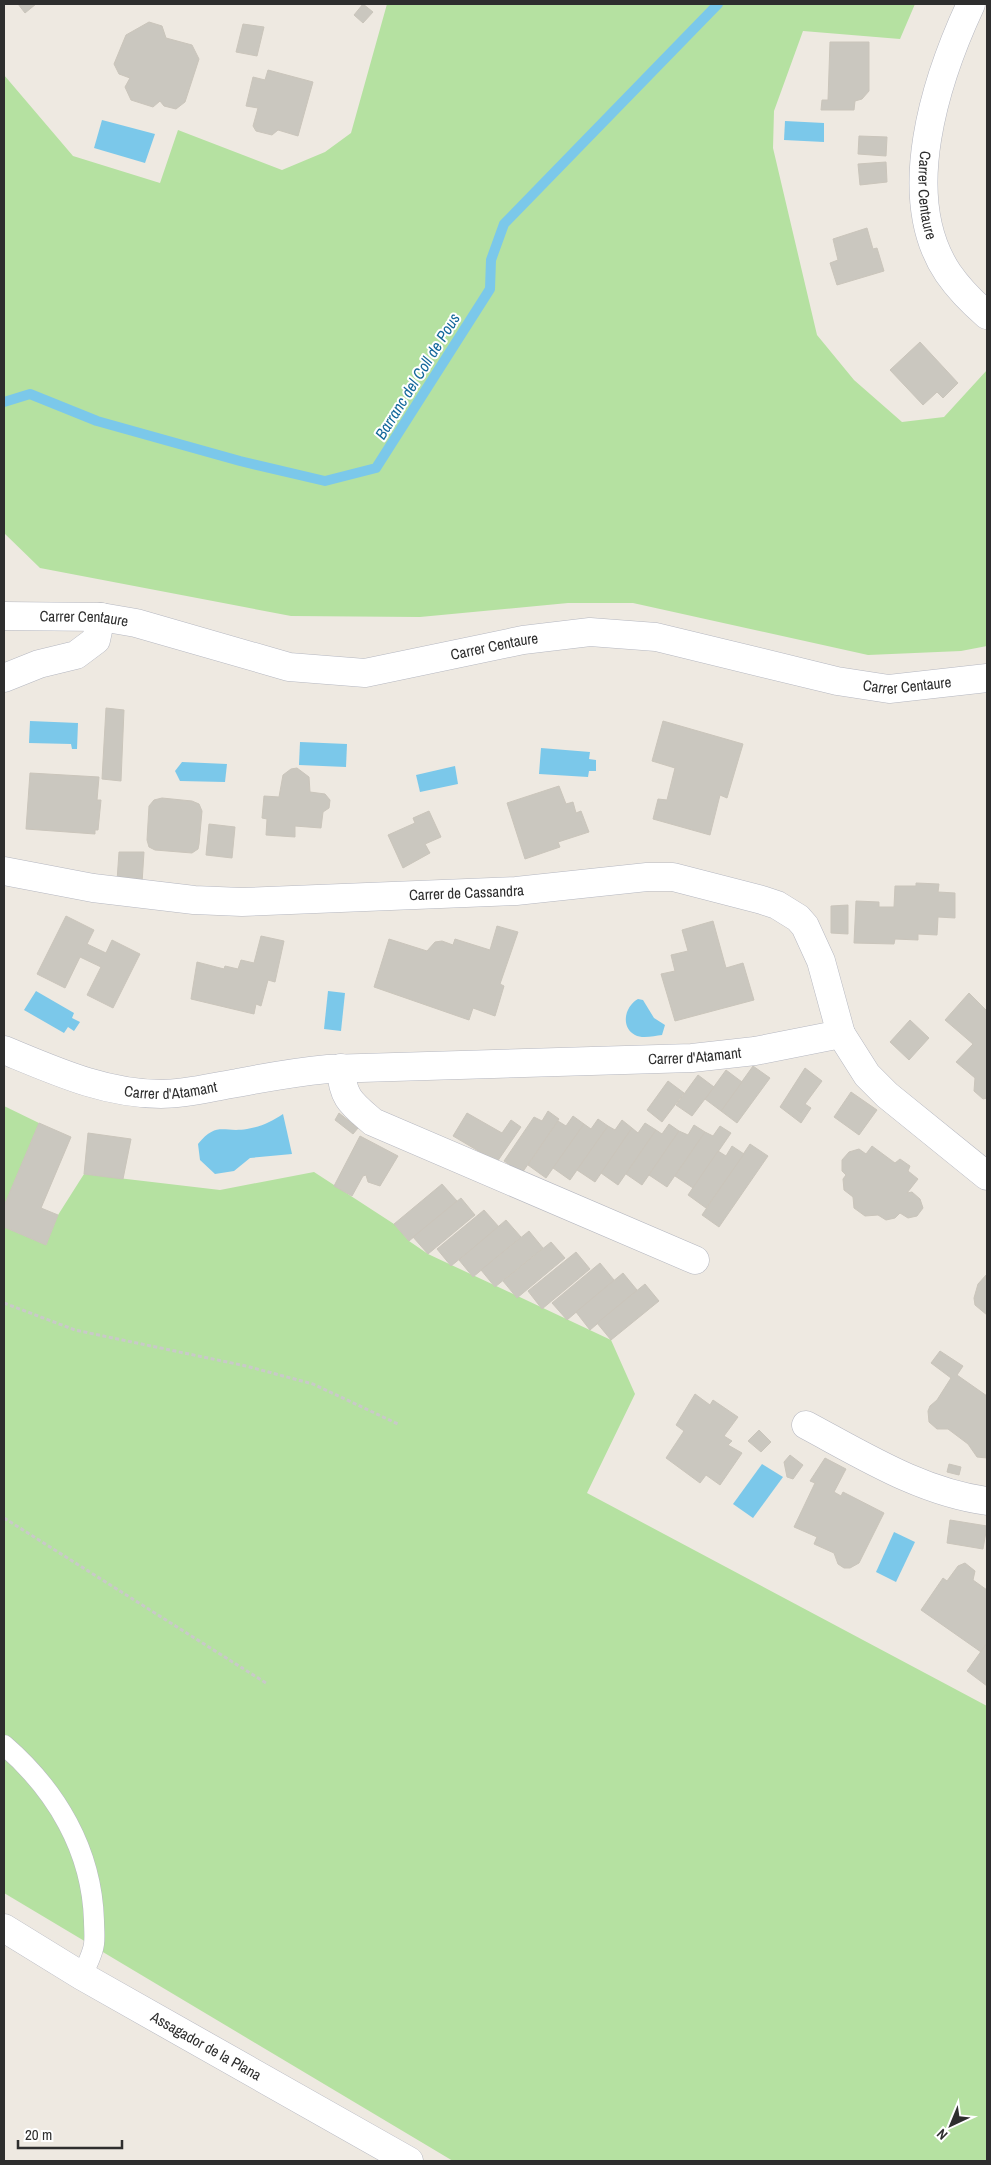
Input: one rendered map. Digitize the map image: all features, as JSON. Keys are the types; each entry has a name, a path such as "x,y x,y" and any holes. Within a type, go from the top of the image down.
{"street":[{"name":"Carrer Centaure","path":"971,4 956,36 934,104 927,135 925,190 928,220 936,248 948,273 970,300 987,315"},
{"name":"Carrer Centaure","path":"4,616 101,617 136,623 289,667 311,670 365,673 441,659 523,640 590,632 656,637 837,681 889,689 987,678"},
{"path":"4,678 39,664 76,655 96,640 101,617"},
{"name":"Carrer de Cassandra","path":"4,871 92,888 194,900 242,902 516,891 647,877 673,877 762,900 798,918 805,926 821,961 841,1034"},
{"path":"841,1034 868,1075 887,1095 987,1176"},
{"name":"Carrer d'Atamant","path":"4,1050 78,1080 122,1090 162,1094 194,1091 285,1073 341,1068 699,1057 755,1052 841,1034"},
{"path":"341,1068 342,1087 350,1103 373,1122 695,1260"},
{"path":"806,1425 914,1480 957,1495 987,1501"},
{"name":"Assagador de la Plana","path":"4,1928 82,1976 409,2161"}],"lane":[{"path":"4,1745 29,1766 59,1806 82,1851 93,1895 94,1944 82,1976"}],"path":[{"path":"4,1303 74,1330 246,1366 313,1384 398,1424"},
{"path":"4,1518 266,1683"}],"green space":[{"path":"387,4 915,4 900,39 803,31 774,111 773,148 817,335 854,380 902,422 944,417 987,370 987,646 961,651 868,655 633,603 568,603 420,617 291,616 40,568 4,533 4,75 73,156 160,183 178,130 282,170 325,152 351,133"},
{"path":"4,1106 39,1123 4,1206"},
{"path":"314,1172 394,1224 409,1241 428,1254 611,1340 635,1394 587,1493 987,1706 987,2161 453,2161 4,1893 4,1227 46,1245 58,1215 84,1174 220,1190"}],"water":[{"path":"102,120 155,134 145,163 94,148"},
{"path":"785,121 824,123 824,142 784,140"},
{"path":"30,721 78,723 77,749 72,749 71,744 29,743"},
{"path":"300,742 347,744 346,767 299,765"},
{"path":"541,748 590,752 589,759 596,760 596,771 589,771 588,777 539,774"},
{"path":"182,762 227,764 225,782 180,781 175,771"},
{"path":"455,766 458,784 420,792 416,775"},
{"path":"36,991 74,1013 72,1018 80,1022 74,1031 68,1027 64,1033 24,1010"},
{"path":"328,991 345,993 341,1031 324,1029"},
{"path":"638,999 643,1000 654,1018 665,1025 662,1035 641,1037 635,1035 627,1027 627,1011"},
{"path":"283,1114 292,1154 250,1158 234,1171 215,1174 200,1160 198,1144 210,1133 221,1129 239,1130 252,1128"},
{"path":"762,1464 783,1477 753,1518 733,1504"},
{"path":"894,1532 915,1542 896,1582 876,1572"}],"building":[{"path":"18,4 36,4 25,13"},
{"path":"363,4 373,12 363,23 354,15"},
{"path":"149,22 162,26 166,38 192,45 199,59 185,102 176,109 164,106 160,101 153,107 131,100 125,87 130,78 119,74 114,64 126,35"},
{"path":"243,24 264,27 257,56 236,52"},
{"path":"830,42 869,42 869,91 862,99 855,101 854,110 821,110 822,100 828,100"},
{"path":"268,70 313,82 298,136 278,130 272,135 256,131 253,126 258,108 246,106 253,77 265,80"},
{"path":"859,136 887,137 886,156 858,154"},
{"path":"886,162 887,182 860,185 858,164"},
{"path":"867,228 873,249 877,248 884,271 837,285 830,263 838,260 833,239"},
{"path":"920,342 958,383 943,398 937,392 923,405 890,370"},
{"path":"106,708 124,710 121,781 102,779"},
{"path":"663,721 743,744 727,798 720,795 710,835 653,819 658,799 667,800 675,768 652,761"},
{"path":"297,768 309,777 310,792 325,794 330,800 329,808 323,812 321,828 295,826 295,837 266,835 267,819 262,818 264,796 279,797 283,775 291,769"},
{"path":"30,773 99,777 97,800 101,800 98,830 95,830 95,834 26,829"},
{"path":"559,786 566,804 573,802 576,813 581,811 589,832 558,842 560,847 525,859 507,803"},
{"path":"162,798 192,801 199,804 202,811 199,844 198,849 192,853 155,850 149,847 147,840 149,806 154,800"},
{"path":"429,811 441,837 425,844 430,853 403,868 388,835 415,823 413,818"},
{"path":"209,824 235,827 232,858 206,855"},
{"path":"119,852 144,852 142,883 117,881"},
{"path":"916,883 939,884 938,892 955,893 955,918 938,917 937,935 918,934 918,940 895,939 894,944 854,943 856,901 879,902 879,907 894,907 895,886 916,886"},
{"path":"848,905 848,934 831,933 831,906"},
{"path":"66,916 94,930 87,944 106,953 112,940 140,954 113,1008 87,995 101,967 80,957 65,988 37,974"},
{"path":"713,921 726,968 743,963 754,1000 675,1021 661,974 675,971 671,955 688,951 682,930"},
{"path":"497,926 518,932 500,984 504,986 495,1016 473,1008 469,1020 374,987 389,939 427,951 435,942 442,941 453,945 455,939 490,950"},
{"path":"261,936 284,941 275,982 268,980 261,1006 256,1004 254,1014 191,999 197,962 224,969 225,966 238,969 241,960 254,963"},
{"path":"969,993 987,1011 987,1098 983,1099 974,1091 975,1078 956,1062 973,1044 945,1020"},
{"path":"910,1020 929,1038 909,1060 890,1042"},
{"path":"753,1066 770,1078 737,1123 721,1111"},
{"path":"805,1068 822,1081 805,1104 811,1108 801,1123 780,1107"},
{"path":"726,1070 742,1082 721,1111 705,1099"},
{"path":"698,1075 714,1087 692,1116 676,1105"},
{"path":"668,1081 684,1093 662,1122 647,1110"},
{"path":"851,1092 877,1110 859,1135 834,1117"},
{"path":"548,1111 559,1119 522,1173 504,1161 534,1117 542,1121"},
{"path":"339,1113 358,1128 353,1134 335,1120"},
{"path":"467,1113 502,1133 511,1120 521,1127 497,1162 453,1136"},
{"path":"573,1116 584,1124 546,1178 528,1165 558,1121 566,1126"},
{"path":"598,1119 608,1126 570,1180 553,1168 584,1124 591,1129"},
{"path":"622,1120 632,1128 595,1182 577,1170 608,1126 615,1130"},
{"path":"39,1123 71,1137 41,1208 58,1215 46,1245 4,1227 4,1206"},
{"path":"645,1123 656,1130 618,1185 601,1173 632,1128 638,1133"},
{"path":"669,1124 679,1131 642,1185 626,1174 656,1130 662,1134"},
{"path":"694,1125 705,1132 667,1187 649,1175 679,1131 688,1135"},
{"path":"720,1126 731,1133 693,1188 675,1176 705,1132 713,1136"},
{"path":"88,1133 131,1139 123,1179 84,1174"},
{"path":"360,1136 398,1156 380,1186 368,1182 366,1175 363,1176 352,1196 334,1186"},
{"path":"750,1144 768,1156 719,1227 702,1215"},
{"path":"732,1146 744,1154 706,1208 688,1195 718,1151 726,1156"},
{"path":"872,1146 895,1163 900,1159 910,1166 908,1171 918,1179 907,1193 912,1192 920,1199 923,1208 917,1216 908,1218 900,1213 895,1218 886,1220 878,1215 865,1216 854,1208 853,1197 844,1190 843,1179 846,1175 842,1171 842,1160 849,1152 859,1149 866,1154"},
{"path":"442,1184 457,1201 409,1241 394,1224"},
{"path":"461,1198 475,1215 428,1254 413,1237"},
{"path":"484,1210 499,1227 451,1266 437,1249"},
{"path":"506,1220 521,1237 473,1277 459,1260"},
{"path":"529,1231 543,1248 495,1287 481,1270"},
{"path":"551,1242 565,1258 517,1298 503,1281"},
{"path":"576,1252 590,1269 542,1309 528,1291"},
{"path":"600,1263 614,1280 567,1320 552,1303"},
{"path":"623,1273 637,1290 590,1330 576,1312"},
{"path":"987,1274 987,1315 975,1305 974,1298 978,1284"},
{"path":"645,1284 659,1301 611,1340 597,1323"},
{"path":"940,1351 963,1366 957,1375 987,1396 987,1458 977,1457 968,1444 948,1429 937,1429 929,1422 928,1411 930,1406 937,1400 951,1378 931,1363"},
{"path":"695,1394 710,1405 713,1400 738,1417 724,1436 732,1441 728,1445 742,1453 720,1485 706,1475 700,1483 666,1458 684,1431 676,1425"},
{"path":"759,1430 771,1442 761,1452 748,1441"},
{"path":"790,1455 803,1465 793,1479 787,1477 784,1462"},
{"path":"825,1458 846,1469 834,1492 841,1496 843,1492 884,1513 859,1563 850,1568 844,1568 838,1564 834,1553 814,1544 817,1537 794,1527 815,1483 810,1481"},
{"path":"949,1464 961,1467 959,1475 947,1472"},
{"path":"950,1520 987,1526 983,1549 947,1543"},
{"path":"965,1563 975,1571 973,1580 987,1590 987,1643 981,1652 921,1610 943,1578 947,1581 958,1566"},
{"path":"987,1643 987,1686 967,1671"}],"waterway":[{"name":"Barranc del Coll de Pous","path":"4,402 30,394 97,421 240,461 325,481 376,468 490,289 491,260 504,224 718,4"}]}
